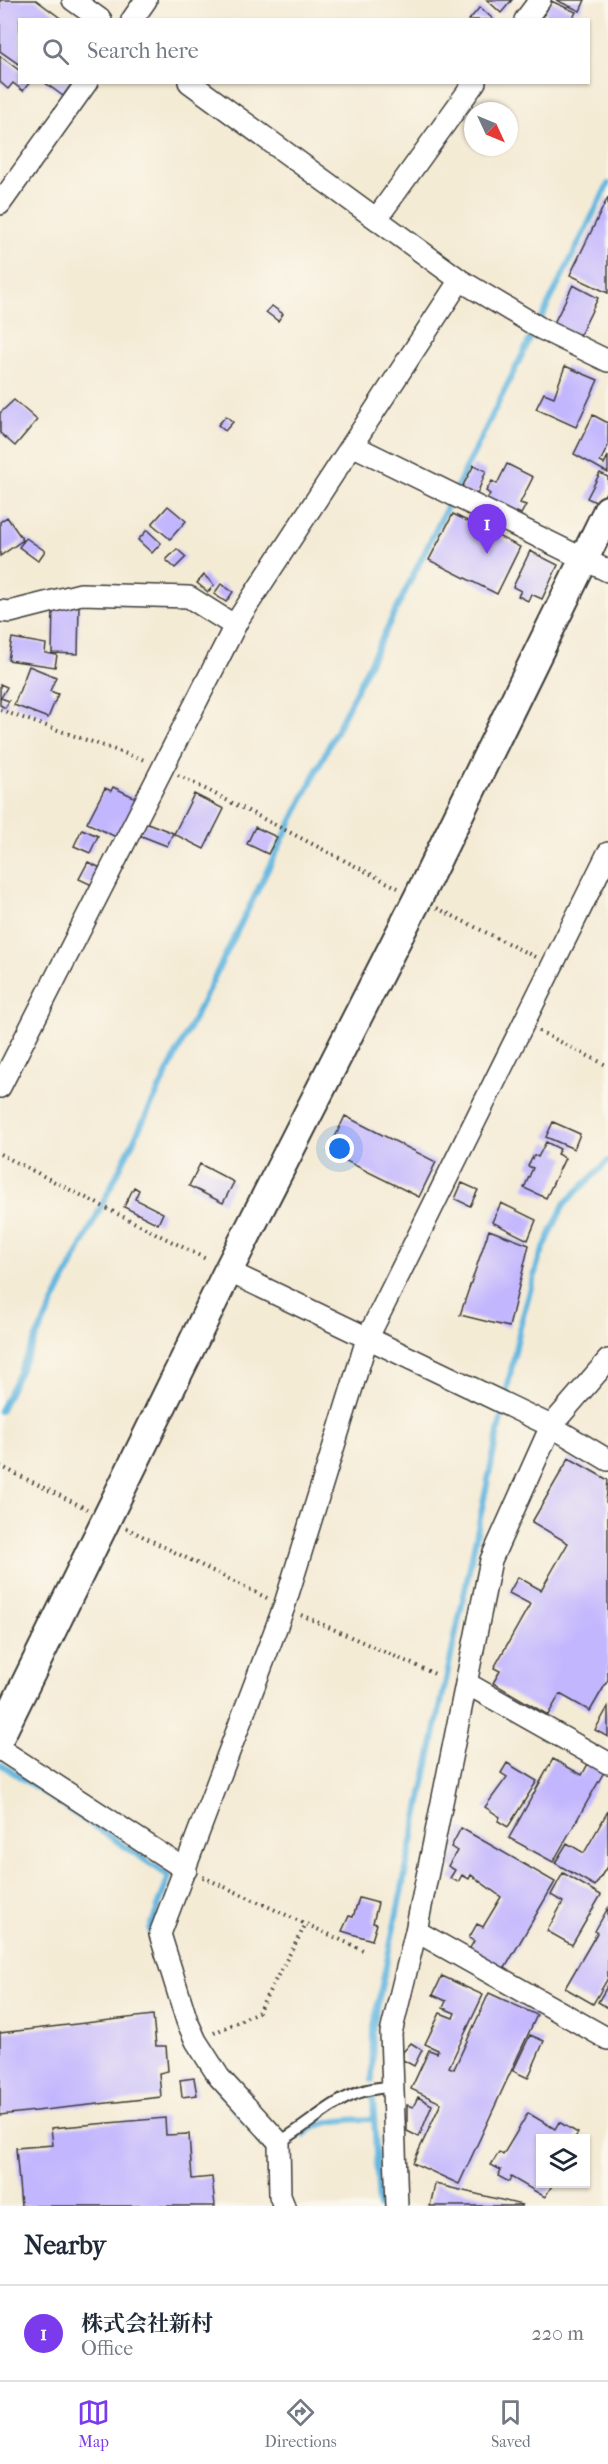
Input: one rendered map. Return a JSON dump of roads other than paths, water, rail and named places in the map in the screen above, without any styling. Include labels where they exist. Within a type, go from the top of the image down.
[{"type":"street","points":[[73,0],[97,18]]},
{"type":"street","points":[[133,18],[146,0]]},
{"type":"street","points":[[526,18],[540,0]]},
{"type":"street","points":[[0,204],[86,84]]},
{"type":"street","points":[[192,84],[460,280],[540,328],[608,361]]},
{"type":"street","points":[[377,218],[474,84]]},
{"type":"street","points":[[0,1086],[235,626],[460,280]]},
{"type":"street","points":[[352,445],[596,566]]},
{"type":"street","points":[[0,1736],[228,1270],[418,898],[596,566],[608,510]]},
{"type":"street","points":[[0,611],[10,612],[81,594],[189,597],[235,626]]},
{"type":"street","points":[[284,2206],[280,2196],[279,2142],[219,2077],[196,2041],[187,2021],[160,1934],[284,1607],[367,1339],[608,853]]},
{"type":"street","points":[[228,1270],[367,1339],[527,1414],[608,1460]]},
{"type":"street","points":[[397,2206],[391,2033],[416,1930],[491,1560],[551,1426],[608,1360]]},
{"type":"street","points":[[466,1683],[608,1763]]},
{"type":"street","points":[[0,1749],[186,1870]]},
{"type":"street","points":[[416,1930],[608,2039]]},
{"type":"lane","points":[[279,2142],[300,2131],[324,2111],[363,2091],[393,2086]]},
{"type":"waterway","points":[[541,319],[608,184]]},
{"type":"waterway","points":[[0,1411],[530,339]]},
{"type":"waterway","points":[[372,2080],[373,2027],[521,1323],[539,1259],[564,1204],[608,1161]]},
{"type":"waterway","points":[[2,1765],[169,1876],[150,1930],[152,1938]]},
{"type":"waterway","points":[[218,2089],[270,2150]]},
{"type":"waterway","points":[[373,2098],[379,2206]]},
{"type":"waterway","points":[[304,2135],[311,2129],[327,2123],[374,2119]]},
{"type":"place","name":"株式会社新村","points":[[487,554]]}]
